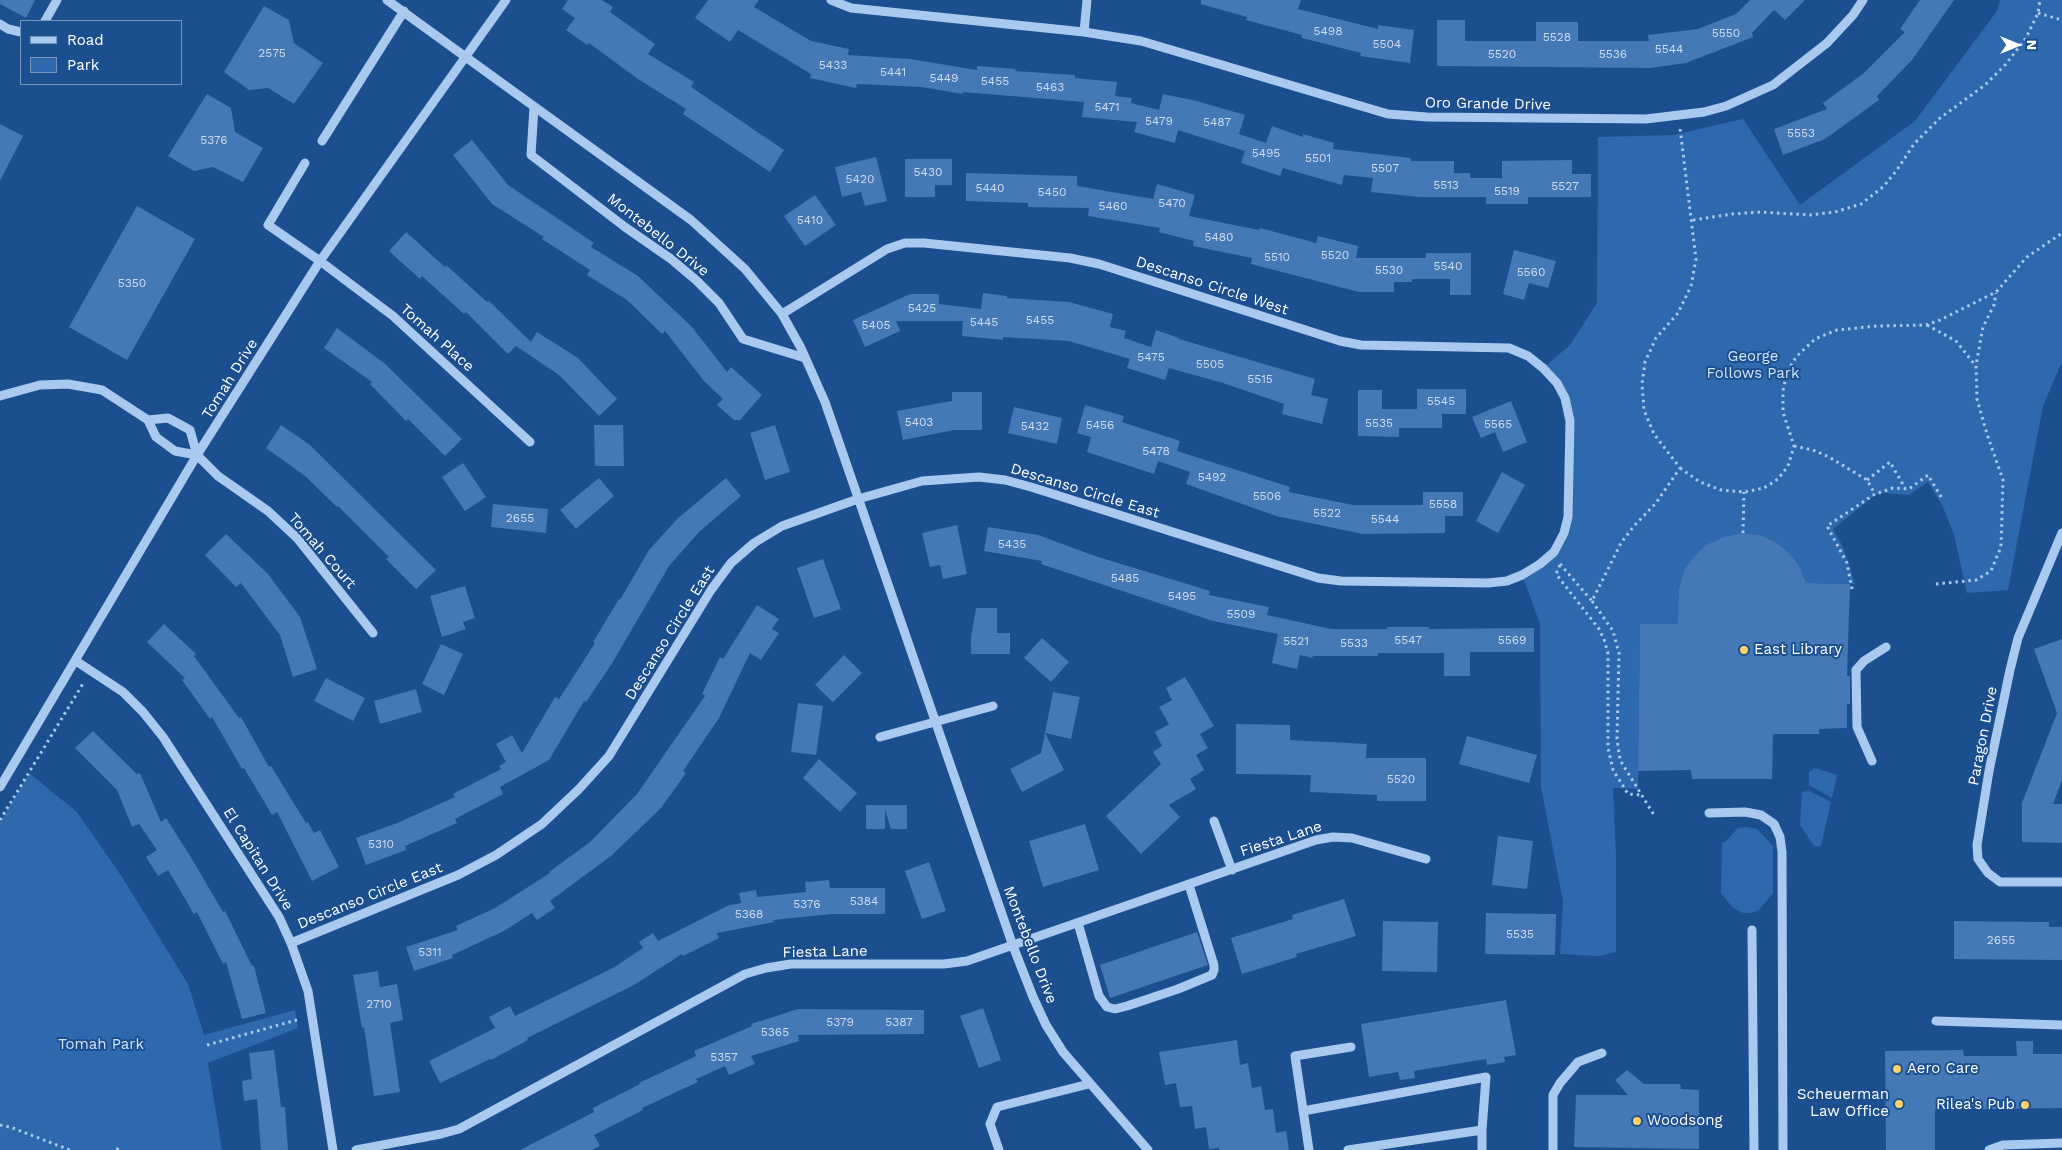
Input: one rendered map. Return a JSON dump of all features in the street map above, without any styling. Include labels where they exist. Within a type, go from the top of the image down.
[{"type":"street","points":[[46,20],[57,0]]},
{"type":"street","name":"Montebello Drive","points":[[387,0],[691,220],[745,269],[782,314],[825,402],[1013,946],[1033,997],[1046,1025],[1063,1052],[1148,1150]]},
{"type":"street","name":"Tomah Drive","points":[[0,787],[197,455],[320,261],[506,0]]},
{"type":"street","name":"Oro Grande Drive","points":[[831,0],[851,8],[1084,32],[1141,41],[1388,114],[1427,117],[1646,120],[1726,106],[1773,85],[1827,43],[1853,16],[1863,0]]},
{"type":"street","points":[[1084,32],[1087,0]]},
{"type":"street","points":[[322,141],[404,11]]},
{"type":"street","points":[[0,24],[8,29],[20,32]]},
{"type":"street","name":"Montebello Drive","points":[[534,107],[531,155],[625,227],[671,259],[696,280],[719,303],[744,339],[805,358]]},
{"type":"street","name":"Tomah Place","points":[[305,163],[268,225],[320,261],[393,316],[530,442]]},
{"type":"street","name":"Descanso Circle West","points":[[782,314],[887,249],[905,243],[924,243],[1070,258],[1099,264],[1340,341],[1361,345],[1490,346],[1510,348],[1528,356],[1557,383],[1565,398],[1570,420],[1570,463]]},
{"type":"street","points":[[0,396],[40,385],[68,384],[102,390],[148,420],[156,437],[175,452],[197,455]]},
{"type":"street","name":"Tomah Court","points":[[148,420],[168,418],[190,430],[197,455],[218,476],[268,512],[296,538],[373,633]]},
{"type":"street","name":"Descanso Circle East","points":[[291,942],[458,875],[496,855],[542,824],[579,789],[608,756],[706,598],[731,563],[754,543],[782,526],[858,499],[922,481],[979,477],[1005,480],[1031,487],[1318,578],[1341,582],[1488,583],[1522,575],[1540,564],[1554,552],[1564,533],[1568,517],[1570,463]]},
{"type":"street","name":"Paragon Drive","points":[[2062,533],[2018,638],[1989,771],[1977,845],[1978,860],[1988,874],[2000,882],[2062,882]]},
{"type":"street","points":[[1872,761],[1857,727],[1856,670],[1864,661],[1886,647]]},
{"type":"street","name":"El Capitan Drive","points":[[76,661],[122,692],[143,712],[164,737],[279,917],[291,942],[308,991],[333,1150]]},
{"type":"street","points":[[880,737],[993,706]]},
{"type":"street","points":[[1709,814],[1745,812],[1761,815],[1774,824],[1780,837],[1782,852],[1783,1150]]},
{"type":"street","name":"Fiesta Lane","points":[[1214,821],[1232,870]]},
{"type":"street","name":"Fiesta Lane","points":[[356,1150],[459,1129],[745,974],[766,968],[791,964],[944,964],[967,961],[1316,840],[1333,837],[1352,838],[1426,859]]},
{"type":"street","points":[[1078,923],[1099,996],[1107,1007],[1115,1009],[1127,1006],[1178,989],[1212,975],[1214,970],[1189,884]]},
{"type":"street","points":[[1752,930],[1754,1150]]},
{"type":"street","points":[[1936,1021],[2062,1025]]},
{"type":"street","points":[[1309,1150],[1295,1056],[1351,1047]]},
{"type":"street","points":[[1553,1150],[1554,1095],[1560,1083],[1578,1062],[1602,1053]]},
{"type":"street","points":[[1303,1111],[1486,1077],[1482,1150]]},
{"type":"street","points":[[999,1150],[990,1124],[997,1107],[1089,1084]]},
{"type":"street","points":[[1348,1150],[1482,1130]]},
{"type":"street","points":[[1989,1150],[2003,1144],[2062,1143]]},
{"type":"path","points":[[1692,220],[1760,212],[1810,215],[1835,212],[1861,204],[1883,187],[1914,144],[1940,118],[1985,85],[2006,64],[2026,38],[2038,13],[2040,0]]},
{"type":"path","points":[[2038,13],[2062,20]]},
{"type":"path","points":[[1679,115],[1696,259],[1691,286],[1678,313],[1656,338],[1645,362],[1642,384],[1644,410],[1654,434],[1680,468],[1700,482],[1721,490],[1744,492],[1764,488],[1778,479],[1788,466],[1794,446],[1783,412],[1783,391],[1786,372],[1796,357],[1815,339],[1837,330],[1877,326],[1926,325],[1940,320],[1996,292],[2027,257],[2062,233]]},
{"type":"path","points":[[1936,584],[1976,580],[1991,571],[2001,547],[2003,480],[1977,399],[1976,366],[1983,327],[1994,305],[1996,292]]},
{"type":"path","points":[[1926,325],[1956,341],[1976,366]]},
{"type":"path","points":[[1794,446],[1813,450],[1829,457],[1867,480],[1875,494]]},
{"type":"path","points":[[1867,480],[1890,462],[1906,489]]},
{"type":"path","points":[[1592,601],[1621,543],[1656,503],[1680,468]]},
{"type":"path","points":[[1852,589],[1847,563],[1828,526],[1875,494],[1888,489],[1909,489],[1928,475],[1943,500]]},
{"type":"path","points":[[1743,533],[1744,492]]},
{"type":"path","points":[[1554,552],[1560,564],[1592,601],[1613,631],[1619,652],[1617,739],[1620,760],[1654,815]]},
{"type":"path","points":[[1560,564],[1556,574],[1599,629],[1608,654],[1608,748],[1613,770],[1628,794],[1641,795]]},
{"type":"path","points":[[0,820],[84,681],[94,673]]},
{"type":"path","points":[[207,1045],[312,1015]]},
{"type":"path","points":[[0,1125],[70,1150]]},
{"type":"green space","name":"George Follows Park","points":[[2000,0],[2062,0],[2062,362],[2043,406],[2008,590],[1967,593],[1954,535],[1943,507],[1928,482],[1909,495],[1883,493],[1874,496],[1833,529],[1843,547],[1855,584],[1819,583],[1808,594],[1799,565],[1787,551],[1774,541],[1759,535],[1743,533],[1723,537],[1706,545],[1678,624],[1640,624],[1638,789],[1613,788],[1616,855],[1616,952],[1599,956],[1560,954],[1563,901],[1541,787],[1540,624],[1522,575],[1554,552],[1568,517],[1565,398],[1543,368],[1570,345],[1597,303],[1598,137],[1673,135],[1743,119],[1800,205],[1915,121],[1997,11]]},
{"type":"green space","points":[[1815,768],[1837,775],[1832,798],[1809,785],[1809,772]]},
{"type":"green space","name":"Tomah Park","points":[[29,773],[77,812],[122,877],[188,984],[204,1035],[295,1010],[298,1028],[208,1063],[222,1150],[0,1150],[0,822]]},
{"type":"green space","points":[[1809,791],[1831,802],[1821,846],[1814,846],[1800,825],[1802,792]]},
{"type":"green space","points":[[1738,828],[1757,829],[1773,846],[1773,893],[1759,910],[1752,913],[1743,913],[1733,908],[1721,893],[1722,842],[1725,842]]},
{"type":"building","points":[[0,0],[35,0],[26,18],[0,4]]},
{"type":"building","points":[[568,0],[602,0],[613,7],[610,12],[655,44],[648,54],[694,82],[691,87],[784,150],[770,172],[683,114],[686,109],[638,79],[589,43],[587,45],[566,30],[575,18],[562,9]]},
{"type":"building","points":[[708,0],[759,0],[754,7],[811,41],[849,49],[848,55],[910,59],[977,70],[977,66],[1016,69],[1015,71],[1075,75],[1075,78],[1117,82],[1115,96],[1132,98],[1131,103],[1159,110],[1163,94],[1197,101],[1245,115],[1239,134],[1266,143],[1272,126],[1303,137],[1303,134],[1334,143],[1333,149],[1411,158],[1411,161],[1454,161],[1454,173],[1470,173],[1470,178],[1502,178],[1502,161],[1572,160],[1572,174],[1591,174],[1591,197],[1528,197],[1528,204],[1486,204],[1486,197],[1419,197],[1371,192],[1373,178],[1344,175],[1342,185],[1283,168],[1280,176],[1241,163],[1245,151],[1178,130],[1175,143],[1134,132],[1137,122],[1082,117],[1084,102],[963,92],[963,94],[922,87],[857,84],[856,88],[810,78],[811,74],[738,30],[730,42],[695,18]]},
{"type":"building","points":[[1201,0],[1301,0],[1298,9],[1378,29],[1378,25],[1414,30],[1410,63],[1360,56],[1361,53],[1302,38],[1302,35],[1246,20],[1247,17],[1201,4]]},
{"type":"building","points":[[1750,0],[1805,0],[1785,20],[1774,10],[1752,33],[1753,37],[1686,63],[1650,68],[1437,66],[1437,20],[1465,20],[1465,41],[1536,41],[1536,22],[1578,22],[1578,41],[1649,41],[1648,35],[1698,29],[1736,14]]},
{"type":"building","points":[[1920,0],[1954,0],[1912,60],[1877,96],[1879,100],[1825,139],[1783,155],[1774,129],[1827,109],[1823,103],[1864,73],[1905,32],[1900,29]]},
{"type":"building","points":[[264,6],[289,20],[294,43],[323,63],[294,104],[268,88],[249,90],[224,72]]},
{"type":"building","points":[[207,94],[231,108],[235,132],[263,148],[243,182],[213,167],[194,171],[168,156]]},
{"type":"building","points":[[0,124],[23,136],[0,181]]},
{"type":"building","points":[[472,140],[508,185],[594,243],[591,247],[638,276],[692,327],[727,372],[731,367],[762,395],[740,420],[734,420],[717,405],[723,399],[704,381],[665,331],[662,334],[627,300],[587,275],[590,270],[542,239],[544,237],[492,204],[453,155]]},
{"type":"building","points":[[876,157],[887,201],[865,206],[861,192],[842,197],[835,167]]},
{"type":"building","points":[[905,159],[952,159],[952,185],[935,185],[935,197],[905,197]]},
{"type":"building","points":[[966,173],[1077,176],[1077,186],[1153,199],[1157,184],[1195,195],[1189,216],[1259,230],[1260,228],[1316,243],[1318,236],[1358,246],[1356,258],[1426,258],[1426,253],[1471,253],[1471,295],[1450,295],[1450,279],[1412,279],[1412,282],[1394,282],[1394,292],[1359,292],[1251,264],[1252,258],[1193,246],[1194,241],[1159,232],[1160,228],[1088,216],[1089,208],[1028,207],[1028,203],[966,201]]},
{"type":"building","points":[[815,195],[836,225],[805,246],[784,216]]},
{"type":"building","points":[[137,206],[195,239],[127,360],[69,327]]},
{"type":"building","points":[[406,232],[487,302],[489,301],[531,342],[537,332],[578,358],[617,399],[599,416],[559,375],[516,346],[508,354],[466,312],[464,314],[422,276],[420,279],[389,251]]},
{"type":"building","points":[[1514,250],[1556,261],[1548,288],[1529,283],[1524,300],[1503,294]]},
{"type":"building","points":[[983,293],[1007,296],[1007,298],[1069,302],[1113,314],[1110,327],[1126,331],[1124,338],[1151,347],[1156,330],[1179,339],[1315,379],[1311,395],[1328,399],[1322,424],[1282,414],[1284,404],[1223,383],[1169,368],[1165,380],[1127,368],[1130,359],[1069,341],[1003,337],[1003,340],[962,336],[963,321],[896,321],[900,331],[865,347],[853,320],[910,294],[939,294],[939,304],[981,309]]},
{"type":"building","points":[[337,328],[384,363],[462,439],[445,456],[408,419],[406,421],[370,384],[372,382],[324,348]]},
{"type":"building","points":[[1417,389],[1466,389],[1466,414],[1442,414],[1442,428],[1399,428],[1399,437],[1358,436],[1358,390],[1382,390],[1382,409],[1417,409]]},
{"type":"building","points":[[952,392],[982,392],[982,430],[954,430],[903,440],[897,411],[952,401]]},
{"type":"building","points":[[1511,401],[1527,442],[1503,452],[1495,432],[1481,438],[1472,417]]},
{"type":"building","points":[[1085,405],[1124,416],[1122,422],[1180,441],[1177,451],[1290,487],[1289,492],[1353,505],[1423,505],[1423,492],[1463,492],[1463,516],[1445,516],[1445,533],[1363,534],[1276,516],[1186,484],[1190,472],[1158,461],[1154,474],[1087,452],[1091,437],[1077,433]]},
{"type":"building","points":[[1014,407],[1062,418],[1057,444],[1008,433]]},
{"type":"building","points":[[281,425],[310,445],[436,570],[416,589],[386,559],[389,557],[338,506],[305,476],[266,448]]},
{"type":"building","points":[[594,425],[623,425],[624,466],[595,466]]},
{"type":"building","points":[[775,425],[790,472],[765,480],[750,433]]},
{"type":"building","points":[[463,463],[486,497],[465,511],[442,477]]},
{"type":"building","points":[[1502,472],[1525,485],[1498,533],[1476,521]]},
{"type":"building","points":[[599,478],[614,496],[576,529],[560,510]]},
{"type":"building","points":[[726,478],[741,496],[699,532],[669,566],[611,665],[586,702],[584,701],[549,760],[500,787],[503,794],[455,819],[457,823],[405,846],[406,850],[366,865],[356,838],[397,823],[455,797],[453,794],[501,769],[499,766],[506,762],[496,744],[512,735],[522,753],[555,697],[559,699],[595,643],[593,642],[649,550],[678,518]]},
{"type":"building","points":[[493,504],[548,509],[546,533],[491,527]]},
{"type":"building","points":[[957,525],[967,574],[943,579],[940,565],[930,567],[922,533]]},
{"type":"building","points":[[988,527],[1038,535],[1095,556],[1210,591],[1209,595],[1269,607],[1267,615],[1331,629],[1387,629],[1387,627],[1429,627],[1429,629],[1534,628],[1534,652],[1470,652],[1470,676],[1444,676],[1444,653],[1378,653],[1378,656],[1313,656],[1312,658],[1300,655],[1297,669],[1272,663],[1278,634],[1213,621],[1041,564],[1042,561],[984,551]]},
{"type":"building","name":"East Library","points":[[1743,533],[1759,535],[1774,541],[1787,551],[1799,565],[1806,583],[1850,584],[1847,676],[1850,676],[1850,704],[1847,704],[1847,728],[1819,729],[1819,734],[1773,734],[1772,779],[1692,779],[1691,770],[1638,771],[1640,624],[1678,624],[1679,590],[1684,571],[1693,558],[1706,545],[1723,537]]},
{"type":"building","points":[[226,534],[268,574],[300,617],[317,669],[293,677],[280,635],[241,583],[236,587],[205,555]]},
{"type":"building","points":[[823,559],[841,609],[814,618],[797,568]]},
{"type":"building","points":[[465,586],[475,618],[463,622],[466,629],[442,637],[430,596]]},
{"type":"building","points":[[757,605],[779,619],[772,629],[779,633],[761,660],[750,653],[719,718],[683,771],[686,773],[661,808],[611,856],[550,901],[555,908],[537,920],[532,913],[504,931],[452,955],[453,958],[414,971],[406,947],[458,930],[456,926],[495,908],[550,873],[590,842],[637,794],[705,696],[702,694],[720,657],[723,659]]},
{"type":"building","points":[[976,608],[997,608],[997,633],[1010,633],[1010,654],[971,654],[971,637]]},
{"type":"building","points":[[164,624],[196,654],[194,656],[239,718],[241,717],[269,767],[271,766],[306,823],[308,822],[314,833],[320,830],[339,867],[312,881],[277,812],[272,815],[244,768],[242,769],[212,717],[210,719],[182,680],[185,678],[147,642]]},
{"type":"building","points":[[1042,638],[1069,662],[1051,682],[1024,658]]},
{"type":"building","points":[[2062,639],[2062,780],[2053,804],[2062,804],[2062,843],[2022,842],[2022,803],[2057,713],[2034,649]]},
{"type":"building","points":[[441,644],[463,654],[444,695],[422,684]]},
{"type":"building","points":[[844,655],[862,673],[833,702],[815,685]]},
{"type":"building","points":[[1185,677],[1214,726],[1200,734],[1208,748],[1196,755],[1204,770],[1190,779],[1196,789],[1169,805],[1180,817],[1141,854],[1106,816],[1161,764],[1153,752],[1162,746],[1155,732],[1169,724],[1159,707],[1172,700],[1166,688]]},
{"type":"building","points":[[326,678],[365,698],[353,721],[314,701]]},
{"type":"building","points":[[416,689],[422,712],[380,724],[374,701]]},
{"type":"building","points":[[1053,692],[1080,697],[1071,739],[1045,733]]},
{"type":"building","points":[[798,703],[823,706],[816,755],[791,752]]},
{"type":"building","points":[[1236,724],[1290,725],[1290,740],[1367,744],[1366,758],[1426,758],[1426,801],[1377,801],[1377,795],[1310,792],[1311,775],[1236,774]]},
{"type":"building","points":[[93,731],[137,774],[140,773],[161,822],[166,818],[223,912],[225,911],[252,966],[254,966],[266,1013],[242,1019],[226,962],[223,964],[197,912],[194,914],[168,870],[158,876],[146,857],[157,850],[139,824],[132,827],[117,790],[75,748]]},
{"type":"building","points":[[1045,733],[1064,770],[1022,792],[1010,769],[1041,753]]},
{"type":"building","points":[[1467,736],[1537,755],[1529,783],[1459,764]]},
{"type":"building","points":[[819,759],[857,793],[840,812],[803,778]]},
{"type":"building","points":[[866,805],[907,805],[907,829],[891,829],[885,809],[885,829],[866,829]]},
{"type":"building","points":[[1085,824],[1099,870],[1043,887],[1029,841]]},
{"type":"building","points":[[1498,836],[1533,841],[1527,889],[1492,885]]},
{"type":"building","points":[[929,862],[946,911],[922,919],[905,871]]},
{"type":"building","points":[[829,880],[830,888],[885,888],[885,914],[833,914],[773,920],[774,922],[717,933],[719,938],[683,956],[682,954],[634,985],[527,1038],[528,1040],[491,1060],[440,1083],[429,1061],[495,1028],[489,1017],[510,1006],[515,1016],[613,968],[643,948],[639,942],[653,933],[658,941],[727,906],[741,903],[739,893],[756,890],[757,897],[806,892],[805,882]]},
{"type":"building","points":[[1344,899],[1356,936],[1296,954],[1297,957],[1242,974],[1231,938],[1293,919],[1292,915]]},
{"type":"building","points":[[1486,913],[1556,914],[1555,955],[1485,954]]},
{"type":"building","points":[[1383,921],[1438,922],[1437,972],[1382,971]]},
{"type":"building","points":[[1954,921],[2049,922],[2049,927],[2062,927],[2062,960],[1954,959]]},
{"type":"building","points":[[1197,932],[1208,965],[1110,998],[1100,965]]},
{"type":"building","points":[[378,971],[380,987],[397,984],[403,1020],[390,1023],[400,1092],[374,1096],[364,1027],[362,1028],[353,975]]},
{"type":"building","points":[[1506,1000],[1516,1055],[1504,1057],[1505,1062],[1487,1065],[1486,1059],[1414,1071],[1415,1078],[1400,1080],[1398,1072],[1369,1077],[1361,1024]]},
{"type":"building","points":[[983,1008],[1001,1060],[979,1068],[960,1016]]},
{"type":"building","points":[[798,1009],[924,1010],[924,1034],[798,1035],[799,1041],[751,1056],[755,1064],[729,1075],[725,1066],[696,1079],[698,1082],[642,1108],[643,1110],[594,1135],[600,1146],[591,1150],[520,1150],[594,1112],[593,1108],[639,1083],[696,1056],[694,1051],[752,1026],[751,1024]]},
{"type":"building","points":[[1237,1040],[1240,1065],[1248,1063],[1252,1088],[1261,1086],[1265,1110],[1273,1109],[1276,1133],[1286,1131],[1289,1150],[1209,1149],[1206,1127],[1195,1129],[1192,1106],[1180,1107],[1176,1083],[1165,1085],[1159,1052]]},
{"type":"building","points":[[2016,1041],[2033,1041],[2033,1054],[2062,1054],[2062,1108],[1935,1110],[1935,1150],[1886,1150],[1885,1051],[1963,1050],[1964,1056],[2017,1056]]},
{"type":"building","points":[[274,1050],[281,1107],[285,1107],[288,1150],[261,1150],[257,1099],[244,1101],[242,1081],[252,1079],[249,1053]]},
{"type":"building","name":"Woodsong","points":[[1627,1070],[1644,1084],[1680,1084],[1681,1089],[1699,1090],[1699,1149],[1574,1147],[1576,1095],[1628,1095],[1615,1080]]},
{"type":"place","name":"East Library","points":[[1744,650]]},
{"type":"place","name":"Aero Care","points":[[1897,1069]]},
{"type":"place","name":"Scheuerman Law Office","points":[[1899,1104]]},
{"type":"place","name":"Rilea's Pub","points":[[2025,1105]]},
{"type":"place","name":"Woodsong","points":[[1637,1121]]}]
